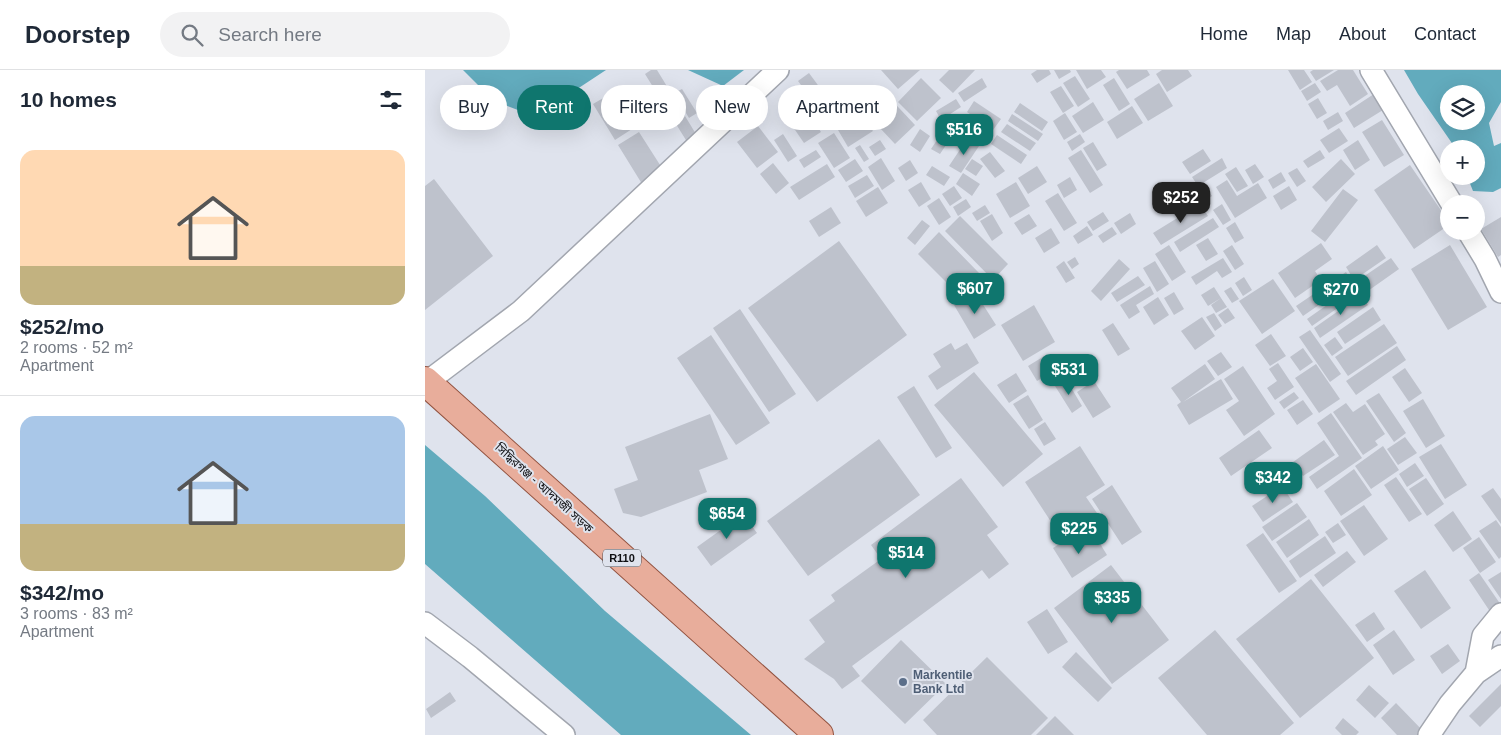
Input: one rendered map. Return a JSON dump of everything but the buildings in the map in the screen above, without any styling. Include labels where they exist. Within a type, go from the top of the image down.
[{"type":"main road","name":"সিদ্ধিরগঞ্জ - আদমজী সড়ক","points":[[426,382],[819,735]]},
{"type":"street","points":[[426,382],[521,311],[778,70]]},
{"type":"street","points":[[1371,70],[1447,195]]},
{"type":"street","points":[[1474,240],[1501,292]]},
{"type":"street","points":[[1476,673],[1483,636],[1501,614]]},
{"type":"street","points":[[425,623],[470,657],[564,735]]},
{"type":"street","points":[[1429,735],[1450,704],[1476,673],[1501,656]]},
{"type":"water","points":[[463,70],[606,70],[583,85],[517,85],[517,110],[507,106],[507,85],[478,85]]},
{"type":"water","points":[[688,70],[744,70],[724,85]]},
{"type":"water","points":[[1404,70],[1501,70],[1501,102],[1489,123],[1494,146],[1501,143],[1501,188],[1493,192],[1473,191],[1471,185],[1485,185],[1485,140],[1450,140],[1443,130],[1485,130],[1485,85],[1440,85],[1440,126]]},
{"type":"water","points":[[425,445],[485,496],[605,611],[751,735],[621,735],[425,564]]},
{"type":"place","name":"Markentile Bank Ltd","points":[[903,682]]}]
